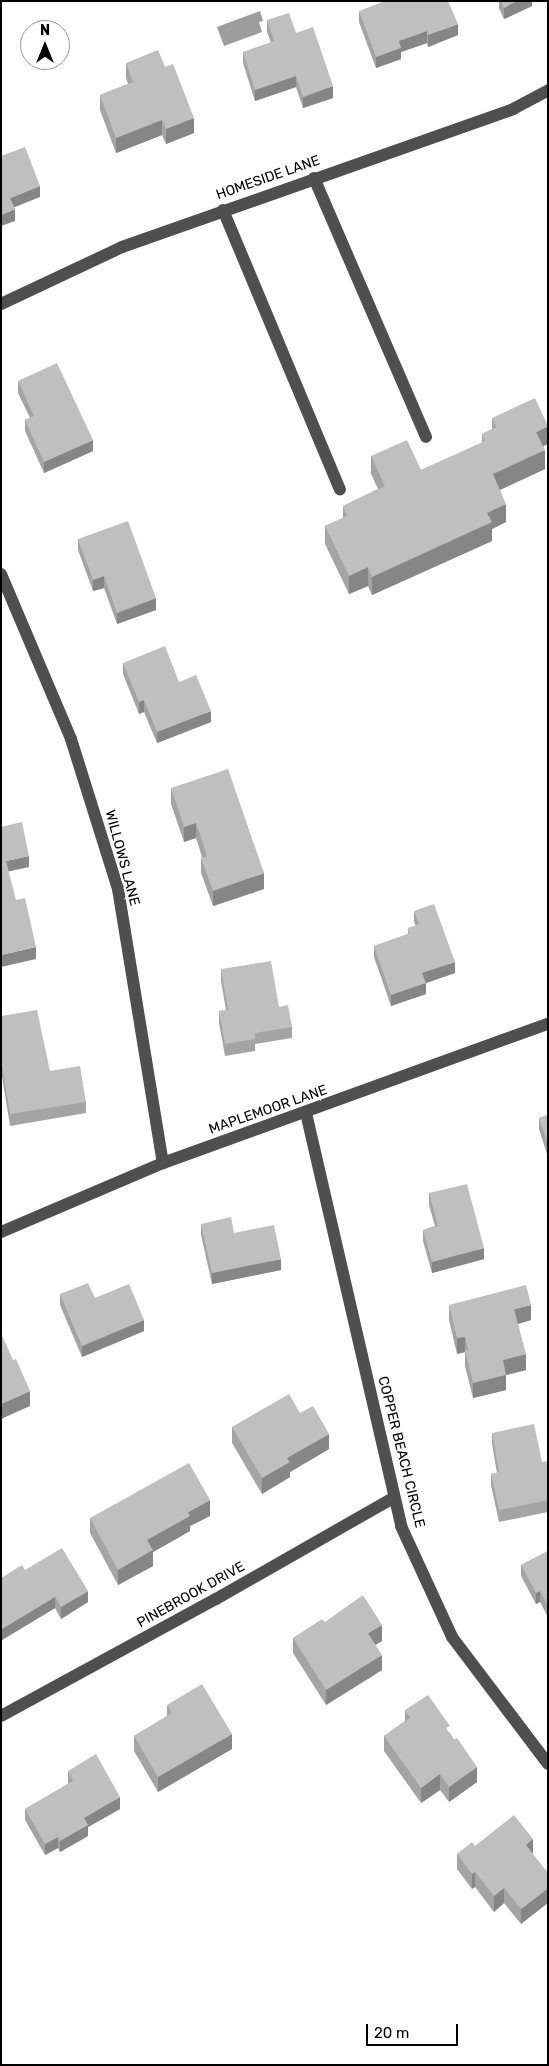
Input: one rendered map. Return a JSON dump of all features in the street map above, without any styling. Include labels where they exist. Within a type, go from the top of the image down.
[{"type":"street","name":"HOMESIDE LANE","points":[[1,304],[122,247],[513,109],[548,90]]},
{"type":"street","points":[[314,178],[426,437]]},
{"type":"street","points":[[223,210],[340,490]]},
{"type":"street","name":"WILLOWS LANE","points":[[1,574],[71,739],[118,889],[163,1163]]},
{"type":"street","name":"MAPLEMOOR LANE","points":[[1,1232],[163,1163],[306,1113],[548,1024]]},
{"type":"street","name":"COPPER BEACH CIRCLE","points":[[306,1113],[401,1526],[452,1637],[548,1764]]},
{"type":"street","name":"PINEBROOK DRIVE","points":[[1,1716],[216,1599],[394,1498]]},
{"type":"shaded area","points":[[260,11],[263,21],[259,22],[262,32],[224,46],[217,27]]},
{"type":"building","points":[[385,1],[448,1],[458,24],[428,35],[427,31],[399,41],[401,48],[376,57],[359,11]]},
{"type":"building","points":[[501,1],[517,1],[504,8]]},
{"type":"building","points":[[289,13],[296,33],[313,27],[333,86],[303,97],[296,76],[255,90],[243,52],[274,41],[267,20]]},
{"type":"building","points":[[158,50],[165,67],[173,64],[194,118],[166,129],[162,120],[116,138],[100,95],[133,82],[126,63]]},
{"type":"building","points":[[25,147],[40,186],[10,198],[15,209],[1,215],[1,156]]},
{"type":"building","points":[[57,363],[93,440],[44,462],[25,420],[34,416],[18,381]]},
{"type":"building","points":[[535,398],[548,426],[536,432],[545,450],[493,474],[506,504],[487,513],[492,522],[372,577],[368,567],[349,576],[325,526],[347,516],[343,506],[385,486],[371,456],[407,440],[421,470],[485,441],[482,434],[496,427],[492,418]]},
{"type":"building","points":[[128,521],[156,598],[117,613],[104,576],[93,580],[78,539]]},
{"type":"building","points":[[165,646],[179,682],[196,675],[211,711],[157,732],[144,700],[139,702],[123,663]]},
{"type":"building","points":[[228,769],[264,873],[213,891],[201,858],[207,856],[196,823],[184,827],[171,788]]},
{"type":"building","points":[[22,822],[29,856],[6,861],[16,900],[25,898],[36,947],[1,955],[1,827]]},
{"type":"building","points":[[434,904],[455,962],[422,973],[426,983],[391,995],[374,946],[409,934],[408,928],[419,924],[414,911]]},
{"type":"building","points":[[271,961],[279,1007],[288,1005],[292,1027],[255,1033],[255,1039],[225,1044],[219,1011],[228,1010],[221,969]]},
{"type":"building","points":[[37,1010],[50,1071],[80,1066],[86,1102],[10,1114],[1,1059],[1,1016]]},
{"type":"building","points":[[548,1115],[548,1145],[539,1118]]},
{"type":"building","points":[[467,1184],[484,1248],[432,1262],[423,1230],[438,1226],[429,1193]]},
{"type":"building","points":[[231,1217],[234,1233],[274,1225],[281,1259],[212,1273],[201,1224]]},
{"type":"building","points":[[88,1283],[95,1298],[129,1284],[144,1320],[82,1346],[60,1294]]},
{"type":"building","points":[[526,1285],[531,1305],[514,1309],[526,1354],[503,1360],[506,1375],[473,1383],[465,1350],[468,1350],[465,1337],[457,1338],[449,1305]]},
{"type":"building","points":[[1,1333],[13,1360],[16,1359],[30,1391],[1,1404]]},
{"type":"building","points":[[289,1394],[300,1413],[313,1406],[329,1434],[287,1458],[290,1462],[262,1478],[232,1427]]},
{"type":"building","points":[[534,1424],[542,1462],[547,1461],[548,1500],[499,1510],[491,1474],[499,1472],[492,1433]]},
{"type":"building","points":[[189,1463],[210,1500],[188,1512],[190,1516],[147,1540],[153,1550],[118,1570],[90,1518]]},
{"type":"building","points":[[62,1548],[88,1591],[61,1607],[55,1597],[2,1629],[1,1578],[22,1565],[25,1570]]},
{"type":"building","points":[[548,1551],[548,1606],[540,1591],[536,1593],[521,1565]]},
{"type":"building","points":[[363,1595],[382,1625],[368,1633],[382,1655],[326,1690],[293,1638],[322,1619],[325,1622]]},
{"type":"building","points":[[202,1684],[232,1734],[158,1777],[134,1736],[172,1713],[167,1705]]},
{"type":"building","points":[[428,1695],[450,1726],[446,1728],[454,1740],[457,1738],[477,1767],[449,1787],[440,1774],[421,1788],[384,1736],[410,1718],[405,1710]]},
{"type":"building","points":[[96,1754],[120,1797],[84,1818],[88,1825],[60,1841],[58,1837],[45,1844],[25,1809],[73,1781],[68,1771]]},
{"type":"building","points":[[514,1815],[533,1839],[526,1845],[548,1873],[548,1888],[521,1909],[504,1888],[494,1896],[475,1872],[472,1874],[457,1854],[472,1842],[475,1846]]}]
